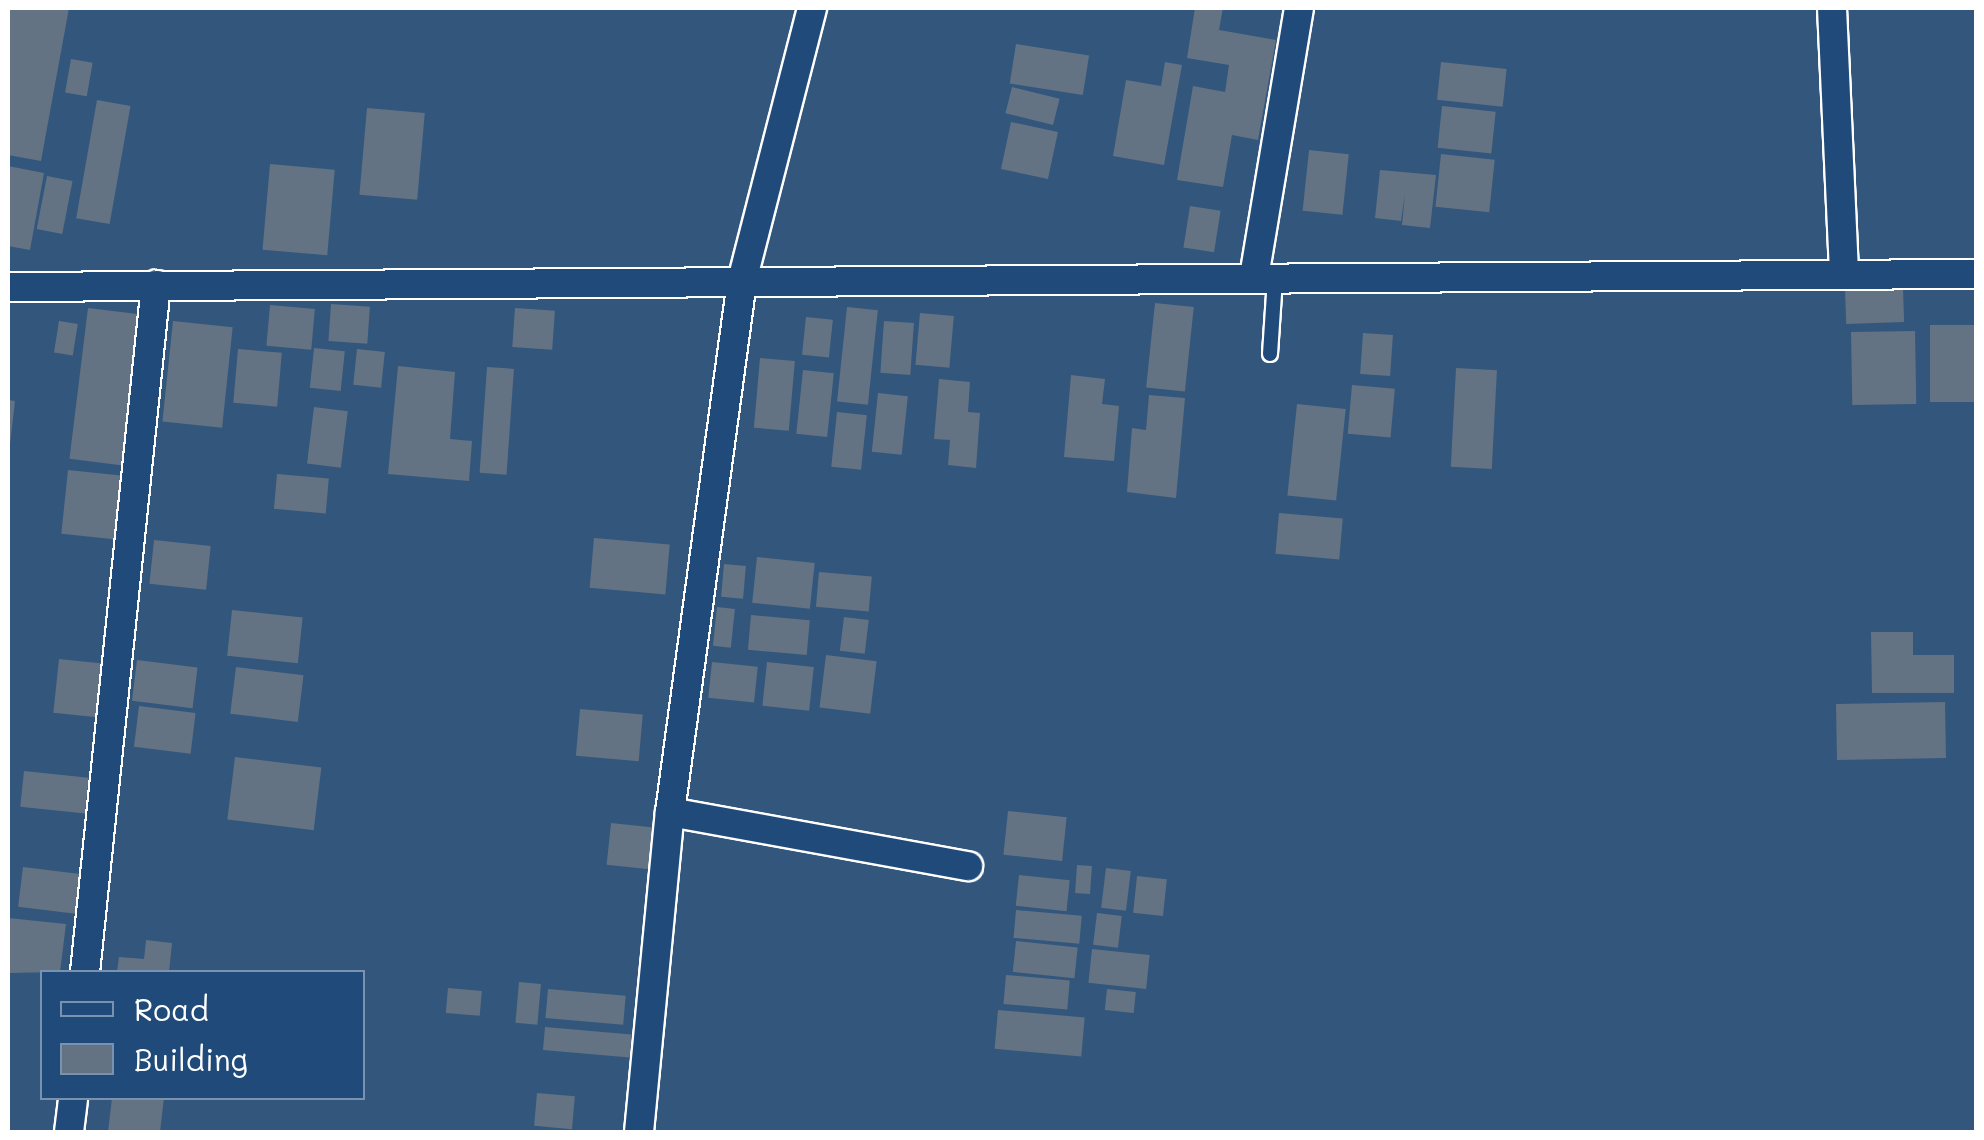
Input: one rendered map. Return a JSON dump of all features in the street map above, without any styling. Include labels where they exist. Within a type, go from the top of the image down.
[{"type":"street","points":[[639,1132],[670,812],[742,281],[812,8]]},
{"type":"street","points":[[1265,277],[1299,8]]},
{"type":"street","points":[[1832,8],[1844,272]]},
{"type":"street","points":[[8,287],[1976,274]]},
{"type":"street","points":[[85,970],[156,286]]},
{"type":"street","points":[[670,812],[968,866]]},
{"type":"street","points":[[69,1132],[72,1100]]},
{"type":"lane","points":[[1265,277],[1270,354]]},
{"type":"building","points":[[8,8],[69,8],[41,161],[8,155]]},
{"type":"building","points":[[1195,8],[1223,8],[1219,30],[1276,40],[1258,140],[1232,135],[1223,187],[1177,180],[1193,86],[1225,92],[1229,65],[1187,58]]},
{"type":"building","points":[[1016,44],[1089,56],[1083,95],[1010,84]]},
{"type":"building","points":[[71,59],[93,63],[87,96],[65,92]]},
{"type":"building","points":[[1165,62],[1182,65],[1164,165],[1113,156],[1126,80],[1161,86]]},
{"type":"building","points":[[1441,62],[1507,69],[1503,107],[1437,100]]},
{"type":"building","points":[[1012,87],[1060,99],[1053,125],[1005,113]]},
{"type":"building","points":[[97,100],[130,106],[110,224],[76,218]]},
{"type":"building","points":[[1442,106],[1496,112],[1491,153],[1438,148]]},
{"type":"building","points":[[367,108],[425,113],[417,200],[359,195]]},
{"type":"building","points":[[1011,122],[1058,132],[1048,179],[1001,169]]},
{"type":"building","points":[[1309,150],[1349,154],[1342,215],[1303,211]]},
{"type":"building","points":[[1441,154],[1495,160],[1489,212],[1435,207]]},
{"type":"building","points":[[270,164],[335,170],[327,255],[263,250]]},
{"type":"building","points":[[8,166],[44,173],[30,250],[8,246]]},
{"type":"building","points":[[1380,170],[1436,175],[1430,228],[1402,225],[1405,194],[1401,221],[1375,218]]},
{"type":"building","points":[[47,176],[73,181],[62,234],[37,229]]},
{"type":"building","points":[[1190,206],[1221,211],[1214,252],[1183,247]]},
{"type":"building","points":[[1903,288],[1904,322],[1846,324],[1845,290]]},
{"type":"building","points":[[1155,303],[1194,307],[1185,392],[1146,388]]},
{"type":"building","points":[[331,304],[370,307],[367,344],[328,341]]},
{"type":"building","points":[[270,305],[315,309],[311,350],[266,346]]},
{"type":"building","points":[[847,307],[878,310],[868,405],[837,401]]},
{"type":"building","points":[[88,308],[146,315],[127,466],[69,459]]},
{"type":"building","points":[[515,308],[555,311],[552,350],[512,347]]},
{"type":"building","points":[[920,313],[954,316],[949,368],[915,365]]},
{"type":"building","points":[[806,317],[833,320],[829,358],[802,355]]},
{"type":"building","points":[[59,321],[78,324],[73,356],[54,353]]},
{"type":"building","points":[[173,321],[233,327],[222,428],[162,421]]},
{"type":"building","points":[[884,321],[914,323],[910,375],[880,373]]},
{"type":"building","points":[[1930,325],[1976,325],[1976,402],[1930,402]]},
{"type":"building","points":[[1915,331],[1916,404],[1852,405],[1851,332]]},
{"type":"building","points":[[1363,333],[1393,335],[1390,376],[1360,374]]},
{"type":"building","points":[[314,348],[345,351],[341,391],[310,388]]},
{"type":"building","points":[[238,349],[282,353],[277,407],[233,403]]},
{"type":"building","points":[[357,349],[385,352],[381,388],[353,385]]},
{"type":"building","points":[[760,358],[795,361],[789,431],[754,428]]},
{"type":"building","points":[[398,366],[455,372],[450,439],[472,441],[469,481],[388,474]]},
{"type":"building","points":[[487,367],[514,369],[507,475],[480,473]]},
{"type":"building","points":[[1456,368],[1497,370],[1492,469],[1451,467]]},
{"type":"building","points":[[803,370],[834,373],[827,437],[796,434]]},
{"type":"building","points":[[1071,375],[1105,379],[1102,404],[1119,406],[1114,461],[1064,457]]},
{"type":"building","points":[[939,379],[970,382],[968,412],[980,413],[976,468],[948,465],[950,440],[934,439]]},
{"type":"building","points":[[1352,385],[1395,389],[1391,438],[1348,434]]},
{"type":"building","points":[[878,393],[908,396],[902,455],[872,452]]},
{"type":"building","points":[[1149,395],[1185,398],[1176,498],[1127,492],[1132,428],[1146,430]]},
{"type":"building","points":[[8,400],[15,401],[10,444],[8,444]]},
{"type":"building","points":[[1297,404],[1346,409],[1336,501],[1287,495]]},
{"type":"building","points":[[314,407],[348,411],[341,468],[307,464]]},
{"type":"building","points":[[837,412],[867,415],[861,470],[831,467]]},
{"type":"building","points":[[68,470],[121,476],[114,539],[61,534]]},
{"type":"building","points":[[277,474],[329,479],[326,513],[274,509]]},
{"type":"building","points":[[1279,513],[1343,519],[1339,559],[1275,554]]},
{"type":"building","points":[[594,538],[670,545],[665,594],[590,588]]},
{"type":"building","points":[[154,540],[211,546],[206,590],[149,584]]},
{"type":"building","points":[[757,557],[815,563],[810,609],[752,603]]},
{"type":"building","points":[[724,564],[746,566],[743,599],[721,597]]},
{"type":"building","points":[[819,572],[872,577],[869,611],[816,607]]},
{"type":"building","points":[[717,607],[735,609],[731,648],[713,646]]},
{"type":"building","points":[[232,610],[303,617],[298,663],[227,656]]},
{"type":"building","points":[[751,615],[810,620],[807,655],[748,650]]},
{"type":"building","points":[[844,617],[869,620],[865,654],[840,651]]},
{"type":"building","points":[[1871,632],[1913,632],[1913,655],[1954,655],[1954,693],[1872,693]]},
{"type":"building","points":[[826,655],[877,661],[870,714],[820,708]]},
{"type":"building","points":[[59,659],[115,665],[109,719],[53,713]]},
{"type":"building","points":[[137,660],[198,667],[193,708],[132,701]]},
{"type":"building","points":[[712,662],[758,667],[754,703],[708,698]]},
{"type":"building","points":[[767,662],[814,667],[809,711],[762,706]]},
{"type":"building","points":[[236,667],[303,675],[298,722],[230,714]]},
{"type":"building","points":[[1945,702],[1946,758],[1837,760],[1836,704]]},
{"type":"building","points":[[139,706],[196,713],[191,754],[134,747]]},
{"type":"building","points":[[580,709],[643,714],[639,761],[576,756]]},
{"type":"building","points":[[235,757],[321,768],[314,830],[227,820]]},
{"type":"building","points":[[24,771],[89,778],[85,814],[20,807]]},
{"type":"building","points":[[1008,811],[1067,817],[1062,861],[1003,855]]},
{"type":"building","points":[[611,823],[661,828],[656,870],[607,865]]},
{"type":"building","points":[[1077,865],[1092,866],[1090,894],[1075,893]]},
{"type":"building","points":[[23,867],[92,876],[88,915],[18,907]]},
{"type":"building","points":[[1106,868],[1131,871],[1126,911],[1101,908]]},
{"type":"building","points":[[1019,875],[1070,880],[1066,911],[1016,906]]},
{"type":"building","points":[[1137,876],[1167,879],[1163,916],[1133,913]]},
{"type":"building","points":[[1016,910],[1082,916],[1079,944],[1014,938]]},
{"type":"building","points":[[1097,913],[1122,916],[1118,948],[1093,945]]},
{"type":"building","points":[[8,918],[66,924],[60,970],[8,973]]},
{"type":"building","points":[[146,940],[172,943],[169,970],[117,970],[119,957],[144,959]]},
{"type":"building","points":[[1016,941],[1078,947],[1074,978],[1013,972]]},
{"type":"building","points":[[1092,949],[1150,955],[1146,989],[1088,983]]},
{"type":"building","points":[[1006,975],[1070,981],[1067,1009],[1003,1004]]},
{"type":"building","points":[[519,982],[541,984],[537,1025],[515,1023]]},
{"type":"building","points":[[448,988],[482,991],[480,1016],[446,1013]]},
{"type":"building","points":[[548,989],[626,996],[623,1025],[545,1018]]},
{"type":"building","points":[[1107,989],[1136,992],[1134,1013],[1105,1010]]},
{"type":"building","points":[[998,1010],[1085,1018],[1081,1056],[995,1049]]},
{"type":"building","points":[[545,1027],[632,1035],[630,1057],[543,1050]]},
{"type":"building","points":[[537,1093],[575,1096],[572,1129],[534,1126]]},
{"type":"building","points":[[112,1100],[164,1100],[160,1132],[108,1132]]}]
